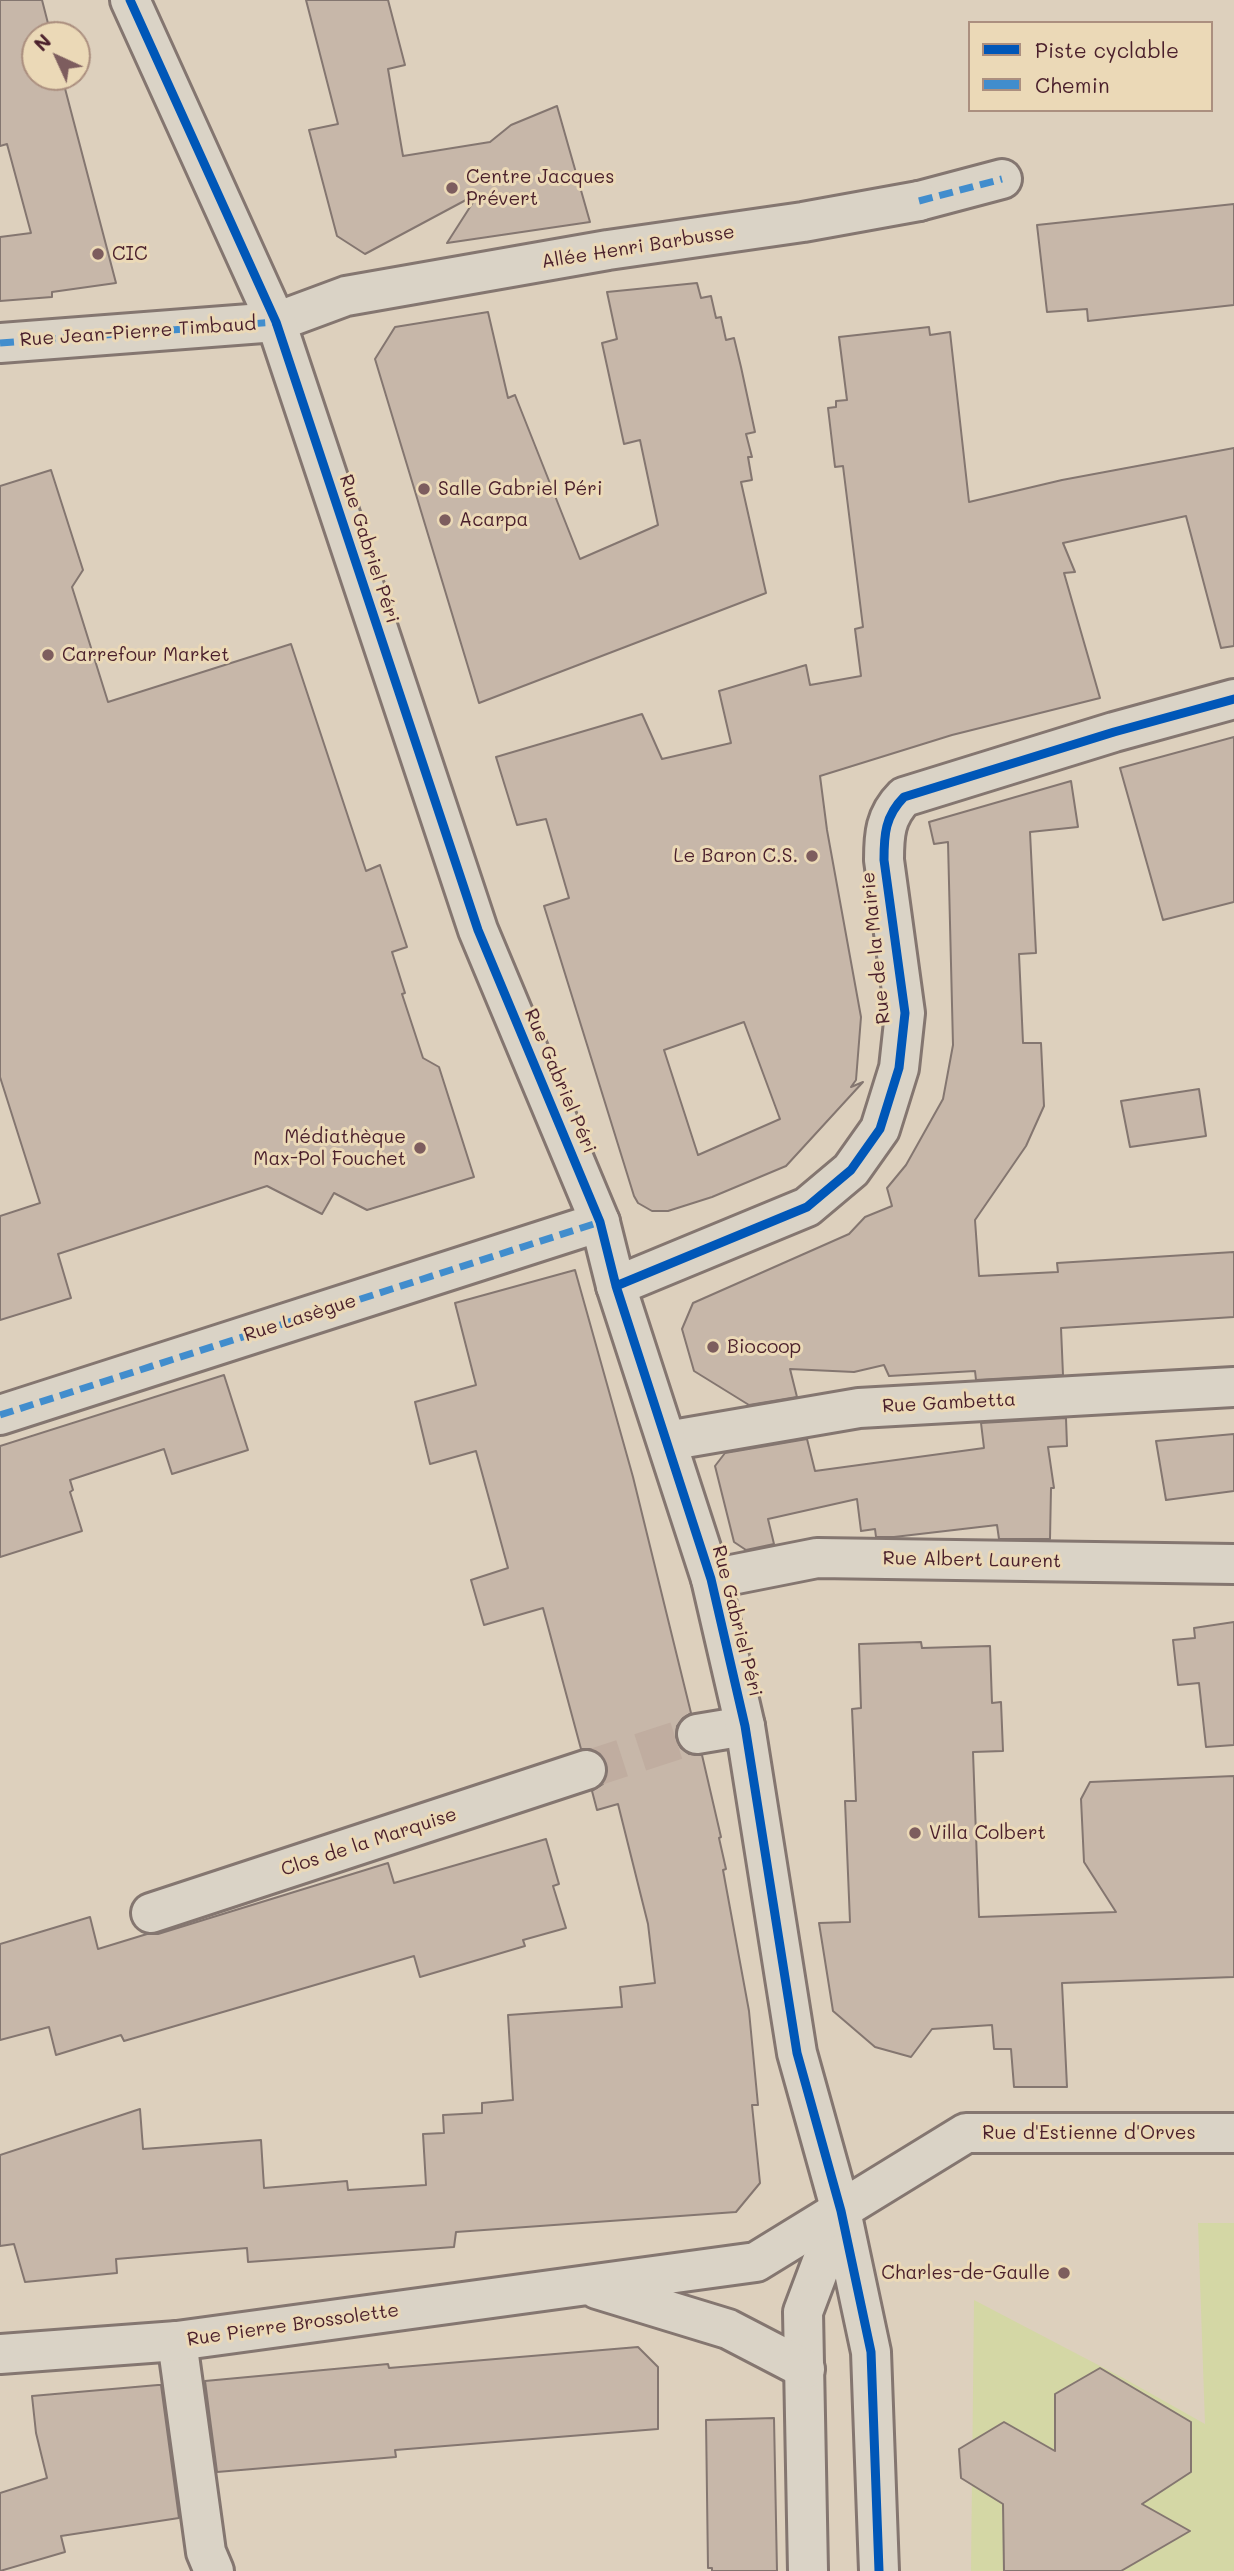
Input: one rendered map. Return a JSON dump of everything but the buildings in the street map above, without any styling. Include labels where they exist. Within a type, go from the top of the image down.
[{"type":"street","name":"Rue Gabriel Péri","points":[[130,0],[276,322],[478,930],[600,1222],[616,1286],[711,1579],[745,1726],[797,2053],[841,2211],[871,2351],[878,2571]]},
{"type":"street","name":"Allée Henri Barbusse","points":[[276,322],[346,296],[608,250],[803,222],[919,201],[1002,179]]},
{"type":"street","name":"Rue Jean-Pierre Timbaud","points":[[0,343],[276,322]]},
{"type":"street","name":"Rue de la Mairie","points":[[616,1286],[807,1207],[851,1170],[880,1129],[899,1068],[905,1013],[884,860],[884,841],[886,822],[894,807],[904,797],[1101,736],[1234,699]]},
{"type":"street","name":"Rue Lasègue","points":[[0,1415],[600,1222]]},
{"type":"street","name":"Rue Gambetta","points":[[667,1441],[859,1408],[1234,1387]]},
{"type":"street","name":"Rue Albert Laurent","points":[[711,1579],[817,1559],[1234,1564]]},
{"type":"street","points":[[697,1734],[745,1726]]},
{"type":"street","name":"Clos de la Marquise","points":[[152,1913],[586,1770]]},
{"type":"street","name":"Rue d'Estienne d'Orves","points":[[841,2211],[966,2133],[1234,2133]]},
{"type":"street","points":[[808,2571],[803,2312],[841,2211]]},
{"type":"street","name":"Rue Pierre Brossolette","points":[[0,2354],[177,2340],[756,2263],[841,2211]]},
{"type":"street","name":"Rue Pierre Brossolette","points":[[585,2286],[728,2329],[804,2369]]},
{"type":"street","points":[[177,2340],[206,2552],[214,2571]]},
{"type":"green space","points":[[1198,2223],[1234,2223],[1234,2571],[971,2571],[974,2300],[1205,2424]]},
{"type":"tunnel","points":[[586,1770],[697,1734]]},
{"type":"marked path","points":[[919,201],[1002,179]]},
{"type":"marked path","points":[[0,343],[276,322]]},
{"type":"marked path","points":[[0,1415],[600,1222]]},
{"type":"cycle path","points":[[130,0],[276,322],[478,930],[600,1222],[616,1286],[711,1579],[745,1726],[797,2053],[841,2211],[871,2352],[879,2571]]},
{"type":"cycle path","points":[[616,1286],[807,1207],[851,1170],[880,1129],[899,1068],[905,1013],[884,860],[884,842],[889,819],[904,797],[1114,732],[1234,699]]},
{"type":"place","name":"Centre Jacques Prévert","points":[[452,188]]},
{"type":"place","name":"CIC","points":[[98,254]]},
{"type":"place","name":"Salle Gabriel Péri","points":[[424,489]]},
{"type":"place","name":"Acarpa","points":[[445,520]]},
{"type":"place","name":"Carrefour Market","points":[[48,655]]},
{"type":"place","name":"Le Baron C.S.","points":[[812,856]]},
{"type":"place","name":"Médiathèque Max-Pol Fouchet","points":[[420,1148]]},
{"type":"place","name":"Biocoop","points":[[713,1347]]},
{"type":"place","name":"Villa Colbert","points":[[915,1833]]},
{"type":"place","name":"Charles-de-Gaulle","points":[[1064,2273]]}]
